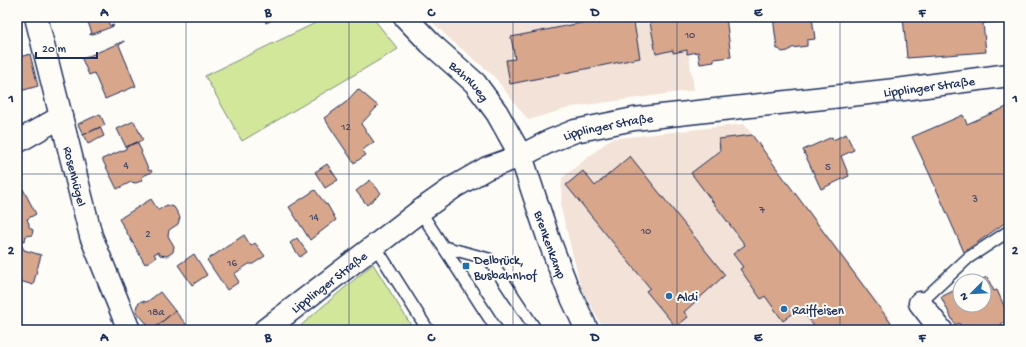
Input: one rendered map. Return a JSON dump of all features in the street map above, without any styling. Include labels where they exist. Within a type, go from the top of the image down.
[{"type":"street","name":"Rosenhügel","points":[[36,17],[91,236],[129,330]]},
{"type":"street","name":"Bahnweg","points":[[407,18],[430,43],[475,83],[497,113],[521,156]]},
{"type":"street","name":"Lipplinger Straße","points":[[265,330],[420,211],[454,187],[487,168],[521,156],[550,141],[575,131],[634,119],[904,89],[1009,75]]},
{"type":"street","points":[[17,142],[61,117]]},
{"type":"street","name":"Brenkenkamp","points":[[521,156],[551,247],[567,287],[587,330]]},
{"type":"street","points":[[920,303],[941,330]]},
{"type":"lane","points":[[420,211],[498,330]]},
{"type":"lane","points":[[920,303],[968,258],[1009,231]]},
{"type":"lane","points":[[375,246],[428,330]]},
{"type":"lane","points":[[444,247],[489,258],[536,330]]},
{"type":"shaded area","points":[[427,17],[715,17],[684,22],[694,90],[572,107],[528,120],[493,75],[451,40]]},
{"type":"shaded area","points":[[744,124],[898,330],[604,330],[581,287],[561,208],[562,178],[611,139]]},
{"type":"green space","points":[[328,17],[372,17],[398,49],[242,141],[205,76]]},
{"type":"green space","points":[[373,264],[414,330],[296,330],[324,305]]},
{"type":"building","points":[[86,17],[106,17],[110,26],[114,26],[90,35],[92,33]]},
{"type":"building","points":[[264,17],[279,17],[266,23]]},
{"type":"building","points":[[611,17],[633,17],[640,58],[510,84],[506,60],[515,59],[511,37]]},
{"type":"building","points":[[649,17],[726,17],[731,57],[714,59],[714,62],[700,64],[698,52],[687,54],[687,50],[673,53],[673,50],[656,54]]},
{"type":"building","points":[[773,17],[812,17],[815,39],[807,40],[807,46],[792,48],[788,51],[782,52],[777,49]]},
{"type":"building","points":[[903,17],[998,17],[999,22],[983,23],[986,52],[907,58]]},
{"type":"building","points":[[124,41],[119,45],[136,86],[105,99],[94,73],[89,75],[82,59]]},
{"type":"building","points":[[30,54],[38,86],[17,92],[17,58]]},
{"type":"building","points":[[358,89],[378,106],[361,124],[374,142],[362,150],[366,155],[354,163],[324,118],[345,103]]},
{"type":"building","points":[[1009,106],[1009,220],[964,252],[912,137],[963,115],[967,124]]},
{"type":"building","points":[[100,114],[105,125],[83,135],[78,124]]},
{"type":"building","points":[[134,121],[143,140],[126,147],[117,129]]},
{"type":"building","points":[[100,127],[104,136],[88,144],[83,135]]},
{"type":"building","points":[[846,134],[854,150],[841,156],[849,176],[821,189],[803,150],[832,137],[833,140]]},
{"type":"building","points":[[752,135],[896,330],[817,330],[800,308],[783,321],[765,296],[761,299],[740,269],[743,267],[733,254],[745,245],[691,173],[720,151],[719,139]]},
{"type":"building","points":[[137,142],[149,171],[151,170],[152,172],[143,176],[141,181],[136,183],[131,182],[117,189],[102,159],[126,149],[126,147]]},
{"type":"building","points":[[630,156],[725,275],[684,312],[688,317],[676,327],[646,291],[650,288],[566,185],[583,171],[595,186]]},
{"type":"building","points":[[327,164],[338,180],[325,188],[315,172]]},
{"type":"building","points":[[370,180],[381,193],[367,205],[356,191]]},
{"type":"building","points":[[17,183],[21,190],[23,189],[36,214],[27,219],[29,227],[33,230],[32,235],[26,236],[25,240],[17,244]]},
{"type":"building","points":[[315,190],[326,205],[327,204],[336,220],[310,240],[289,207]]},
{"type":"building","points":[[151,199],[158,210],[167,205],[174,207],[180,217],[178,224],[169,230],[168,236],[174,246],[173,252],[167,256],[160,255],[158,252],[154,254],[156,257],[145,264],[119,219]]},
{"type":"building","points":[[244,235],[251,246],[255,243],[265,256],[234,274],[239,282],[227,290],[207,260]]},
{"type":"building","points":[[297,238],[307,252],[300,257],[290,243]]},
{"type":"building","points":[[20,242],[24,250],[41,255],[33,285],[17,280],[17,244]]},
{"type":"building","points":[[194,254],[207,275],[192,285],[178,265]]},
{"type":"building","points":[[992,287],[994,291],[997,290],[1009,319],[1001,324],[1004,330],[962,330],[959,323],[955,325],[941,297],[952,292],[952,313],[992,313]]},
{"type":"building","points":[[160,292],[175,311],[152,330],[136,311],[137,305],[141,301],[147,302]]},
{"type":"building","points":[[175,311],[191,330],[152,330]]},
{"type":"place","name":"Delbrück, Busbahnhof","points":[[466,266]]},
{"type":"place","name":"Aldi","points":[[669,296]]},
{"type":"place","name":"Raiffeisen","points":[[784,309]]}]
